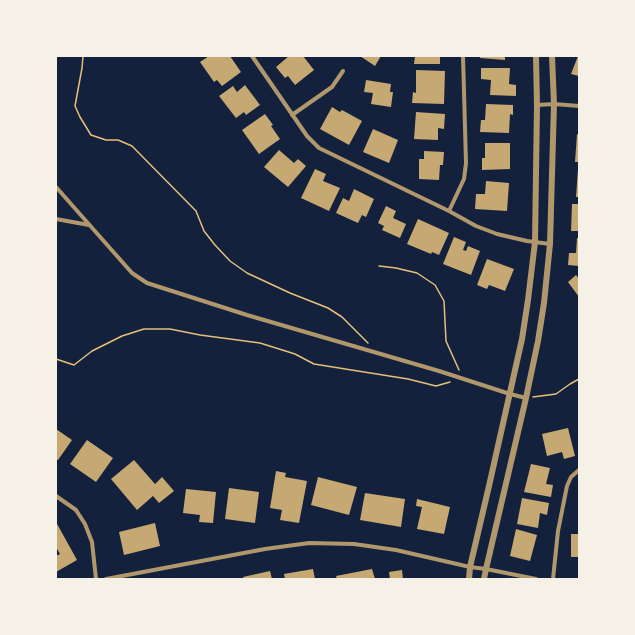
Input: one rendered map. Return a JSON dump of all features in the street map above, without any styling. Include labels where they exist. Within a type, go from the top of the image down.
[{"type":"street","points":[[252,56],[307,136],[319,148],[449,211],[476,226],[497,234],[527,241],[550,244]]},
{"type":"street","points":[[449,211],[464,179],[466,163],[463,56]]},
{"type":"street","points":[[469,579],[470,567],[522,339],[528,300],[535,242],[537,105],[536,56]]},
{"type":"street","points":[[484,579],[526,398],[544,303],[550,244],[554,104],[552,56]]},
{"type":"street","points":[[292,115],[332,88],[343,71]]},
{"type":"street","points":[[537,105],[554,104],[579,106]]},
{"type":"street","points":[[56,187],[132,273],[147,282],[254,317],[526,398]]},
{"type":"street","points":[[56,219],[89,225]]},
{"type":"street","points":[[553,579],[558,531],[567,486],[570,477],[579,470]]},
{"type":"street","points":[[56,496],[76,510],[85,524],[92,542],[96,579]]},
{"type":"street","points":[[106,579],[265,549],[308,543],[354,544],[396,550],[470,567],[486,568],[536,579]]},
{"type":"path","points":[[83,56],[75,106],[91,135],[106,140],[118,140],[132,146],[196,211],[204,231],[230,261],[247,273],[290,293],[328,308],[342,317],[368,343]]},
{"type":"path","points":[[380,266],[417,273],[435,285],[444,301],[446,341],[464,379]]},
{"type":"path","points":[[56,359],[74,365],[92,351],[122,336],[144,329],[170,329],[200,335],[260,343],[295,354],[314,364],[408,379],[436,386],[450,382]]},
{"type":"path","points":[[526,398],[556,394],[579,379]]},
{"type":"building","points":[[209,56],[230,56],[241,72],[222,86],[217,80],[214,82],[200,62]]},
{"type":"building","points":[[289,56],[303,56],[314,70],[295,85],[288,76],[285,78],[276,67]]},
{"type":"building","points":[[360,56],[381,56],[375,66]]},
{"type":"building","points":[[415,56],[440,56],[440,64],[414,64]]},
{"type":"building","points":[[480,56],[505,56],[505,60],[480,58]]},
{"type":"building","points":[[579,56],[579,76],[571,74]]},
{"type":"building","points":[[481,68],[510,68],[509,84],[516,85],[516,96],[490,95],[491,80],[481,79]]},
{"type":"building","points":[[416,70],[445,71],[444,104],[412,103],[413,92],[416,93]]},
{"type":"building","points":[[366,80],[391,84],[390,92],[393,92],[391,107],[371,104],[373,93],[364,92]]},
{"type":"building","points":[[245,85],[260,105],[246,115],[244,112],[236,118],[219,96],[233,86],[237,92]]},
{"type":"building","points":[[486,104],[513,105],[513,115],[510,114],[509,133],[480,132],[481,120],[485,120]]},
{"type":"building","points":[[332,107],[340,112],[342,110],[362,121],[349,145],[320,129]]},
{"type":"building","points":[[416,112],[445,114],[444,129],[438,128],[438,140],[414,139]]},
{"type":"building","points":[[265,114],[273,125],[271,126],[280,139],[259,154],[242,130]]},
{"type":"building","points":[[373,129],[398,140],[389,163],[363,152]]},
{"type":"building","points":[[577,134],[579,135],[579,162],[575,162]]},
{"type":"building","points":[[485,143],[510,143],[510,169],[482,170],[482,158],[485,158]]},
{"type":"building","points":[[279,150],[294,163],[298,159],[306,166],[288,187],[264,167]]},
{"type":"building","points":[[424,151],[444,152],[443,165],[440,165],[439,180],[419,179],[419,159],[424,159]]},
{"type":"building","points":[[315,169],[326,174],[323,181],[340,188],[329,211],[301,198]]},
{"type":"building","points":[[578,169],[579,197],[576,197]]},
{"type":"building","points":[[486,181],[509,183],[507,211],[475,209],[476,194],[485,194]]},
{"type":"building","points":[[354,189],[374,199],[366,217],[362,215],[358,223],[336,213],[343,198],[349,201]]},
{"type":"building","points":[[572,204],[579,204],[579,231],[571,231]]},
{"type":"building","points":[[386,206],[396,211],[393,218],[406,224],[400,238],[382,230],[384,226],[378,223]]},
{"type":"building","points":[[418,219],[449,233],[439,255],[432,252],[431,254],[407,244]]},
{"type":"building","points":[[454,237],[466,242],[463,250],[466,251],[468,246],[480,251],[471,275],[443,264]]},
{"type":"building","points":[[577,238],[579,238],[579,266],[568,265],[569,253],[576,253]]},
{"type":"building","points":[[487,259],[514,269],[505,291],[489,285],[487,289],[477,285]]},
{"type":"building","points":[[576,275],[579,279],[579,297],[568,282]]},
{"type":"building","points":[[568,428],[575,456],[564,459],[562,452],[547,456],[542,434]]},
{"type":"building","points":[[56,429],[72,440],[58,460],[56,459]]},
{"type":"building","points":[[87,440],[113,458],[96,482],[70,464]]},
{"type":"building","points":[[134,460],[155,484],[162,477],[174,491],[159,503],[153,496],[137,510],[111,479]]},
{"type":"building","points":[[531,464],[550,468],[546,484],[553,485],[551,497],[524,492]]},
{"type":"building","points":[[276,471],[286,473],[285,477],[307,481],[299,523],[280,520],[282,510],[270,508]]},
{"type":"building","points":[[318,477],[357,487],[349,515],[311,505]]},
{"type":"building","points":[[229,488],[259,492],[255,523],[225,519]]},
{"type":"building","points":[[186,489],[216,492],[213,523],[199,522],[200,515],[183,513]]},
{"type":"building","points":[[365,493],[405,499],[401,527],[360,520]]},
{"type":"building","points":[[522,498],[549,503],[547,515],[540,513],[538,528],[517,524]]},
{"type":"building","points":[[417,499],[450,507],[444,534],[417,529],[422,507],[416,506]]},
{"type":"building","points":[[56,522],[77,560],[56,572],[56,556],[60,554],[56,547]]},
{"type":"building","points":[[155,523],[160,546],[124,555],[119,532]]},
{"type":"building","points":[[516,529],[537,535],[530,561],[510,556]]},
{"type":"building","points":[[571,534],[579,534],[579,557],[571,557]]},
{"type":"building","points":[[313,569],[315,579],[285,579],[284,574]]},
{"type":"building","points":[[372,569],[375,579],[337,579],[336,576]]},
{"type":"building","points":[[402,570],[403,579],[390,579],[389,572]]},
{"type":"building","points":[[270,571],[272,579],[244,579],[243,577]]}]
